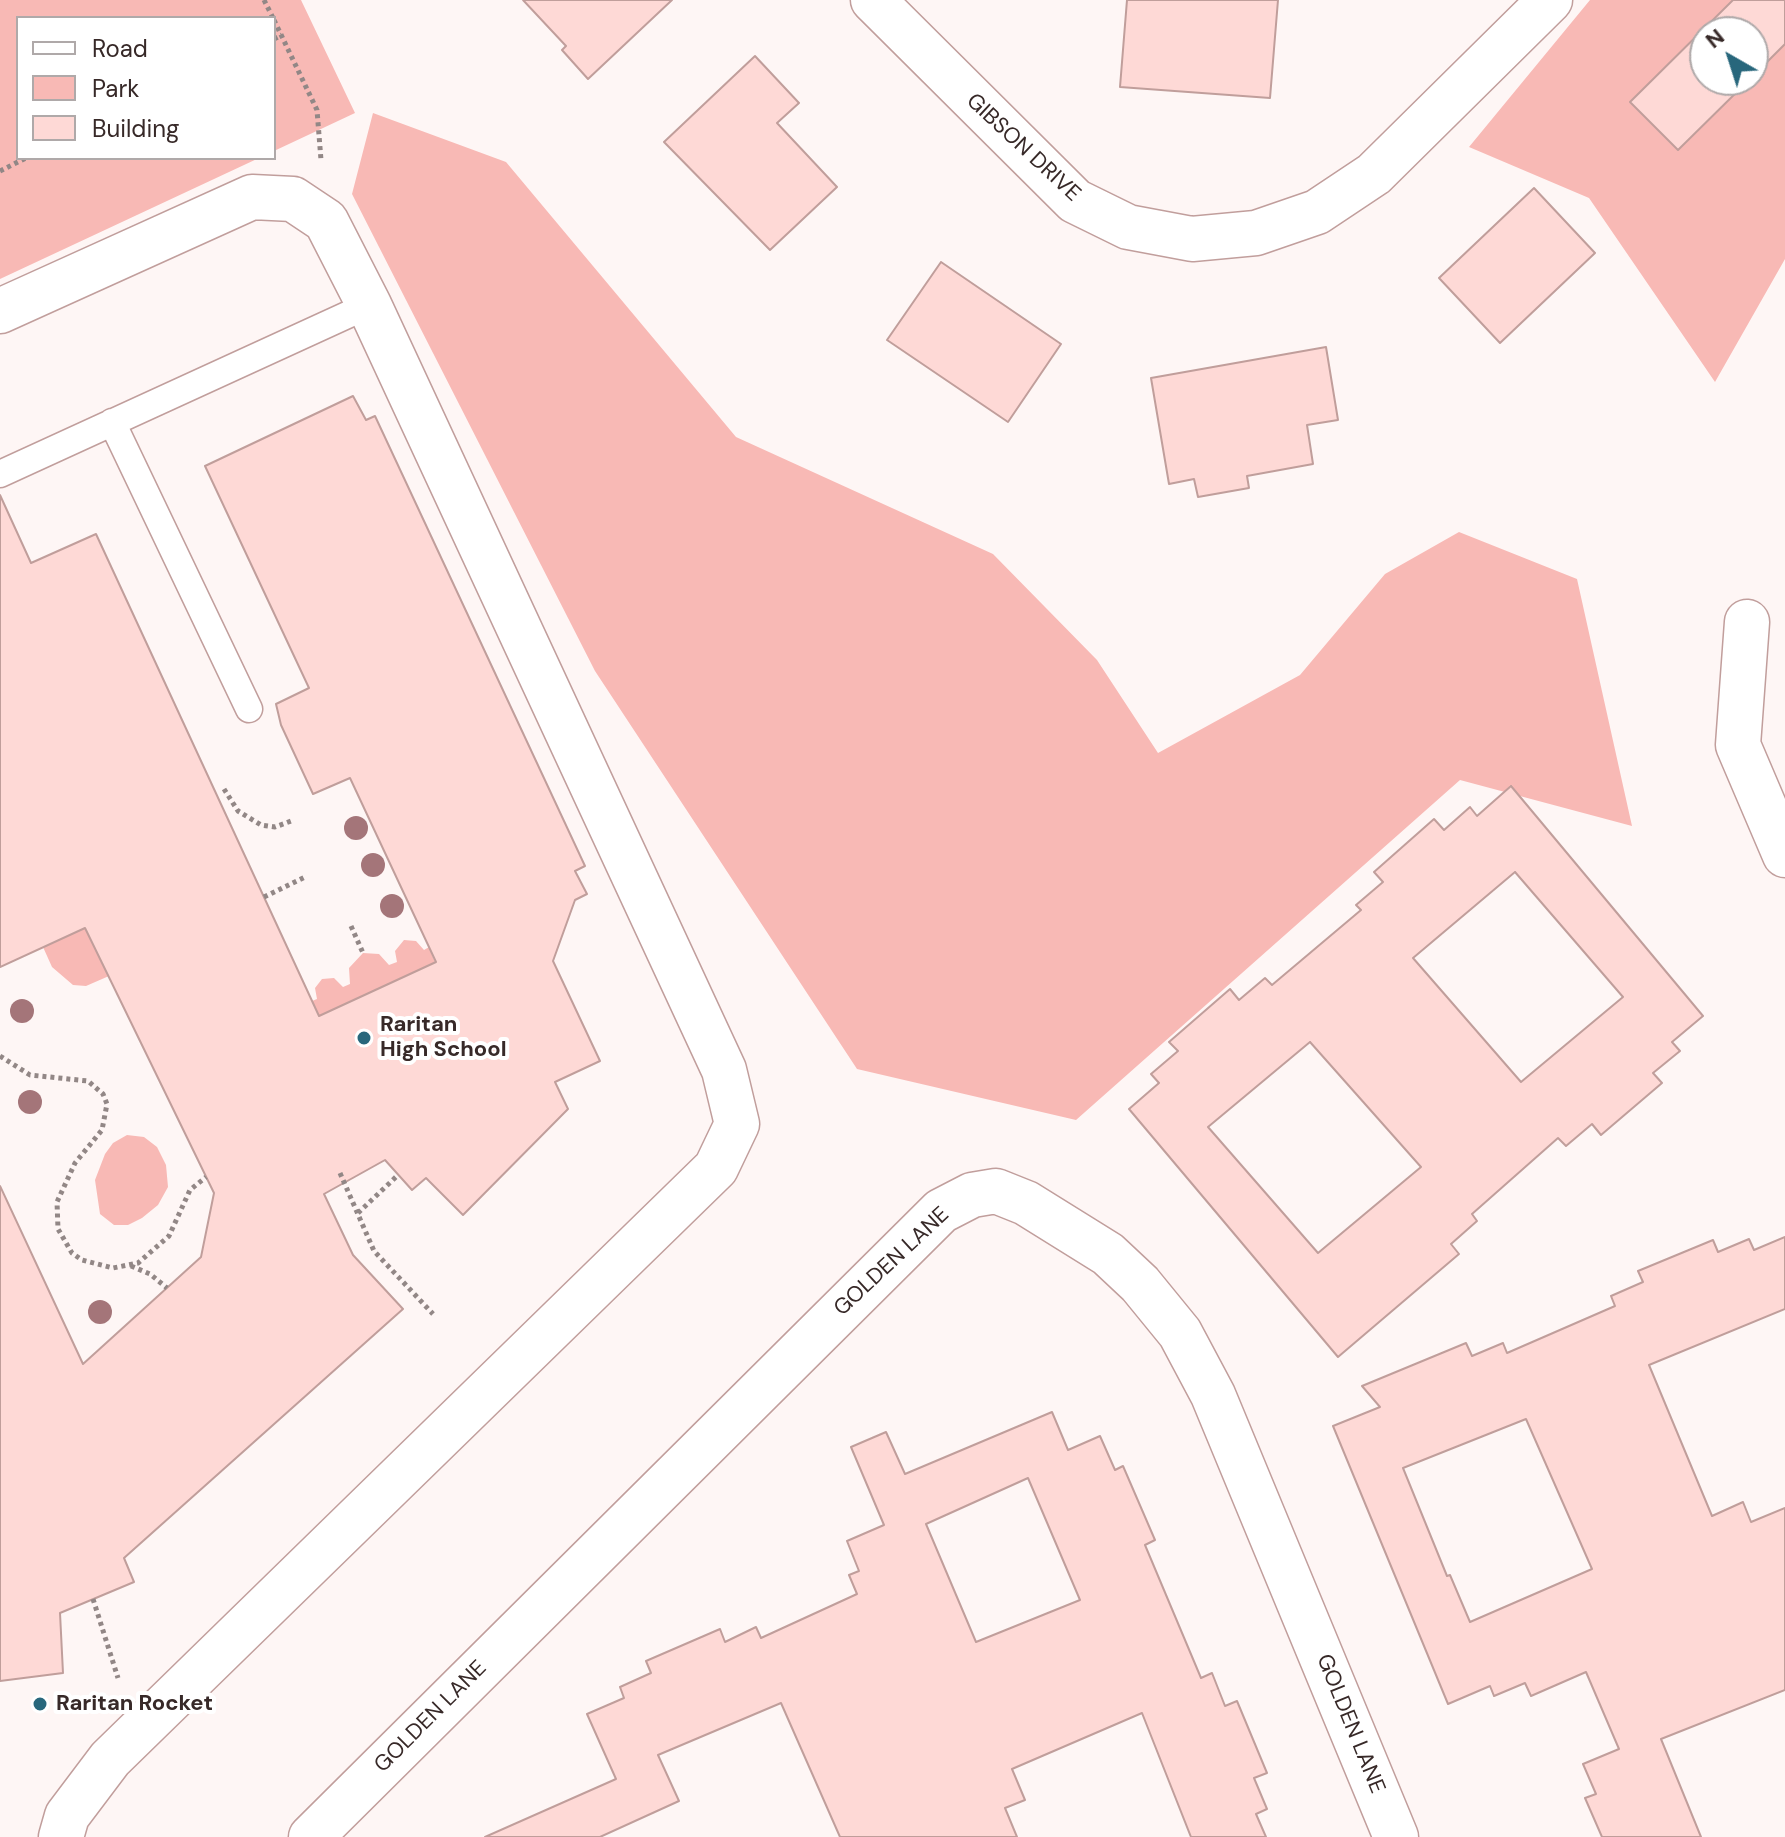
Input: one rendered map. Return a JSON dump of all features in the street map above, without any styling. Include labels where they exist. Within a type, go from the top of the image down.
[{"type":"street","name":"GIBSON DRIVE","points":[[873,0],[1075,201],[1128,227],[1192,239],[1256,233],[1317,212],[1374,174],[1550,0]]},
{"type":"street","points":[[0,311],[252,197],[293,199],[326,221],[369,305],[724,1070],[737,1124],[716,1168],[110,1759],[67,1816],[61,1837]]},
{"type":"street","points":[[1747,622],[1738,745],[1785,855]]},
{"type":"street","name":"GOLDEN LANE","points":[[311,1837],[941,1211],[972,1195],[996,1191],[1026,1203],[1108,1254],[1140,1284],[1180,1333],[1213,1395],[1396,1837]]},
{"type":"lane","points":[[0,474],[369,305]]},
{"type":"lane","points":[[112,422],[249,709]]},
{"type":"path","points":[[276,23],[317,110],[326,221]]},
{"type":"path","points":[[276,38],[282,35]]},
{"type":"path","points":[[0,171],[22,160]]},
{"type":"path","points":[[224,789],[238,811],[261,825],[275,827],[291,821]]},
{"type":"path","points":[[264,897],[307,876]]},
{"type":"path","points":[[351,926],[363,953]]},
{"type":"path","points":[[0,1056],[30,1075],[88,1081],[103,1094],[107,1116],[102,1130],[63,1185],[57,1202],[58,1229],[72,1253],[82,1260],[96,1266],[130,1266],[150,1274],[167,1288]]},
{"type":"path","points":[[340,1173],[374,1251],[433,1314]]},
{"type":"path","points":[[358,1213],[398,1175]]},
{"type":"path","points":[[130,1266],[146,1257],[169,1236],[190,1190],[206,1177]]},
{"type":"path","points":[[93,1599],[118,1678]]},
{"type":"green space","points":[[0,0],[301,0],[355,113],[276,150],[276,16],[16,16],[16,160],[255,160],[0,279]]},
{"type":"green space","points":[[1590,0],[1785,0],[1785,259],[1715,382],[1589,198],[1469,147]]},
{"type":"green space","points":[[373,113],[506,162],[736,437],[993,554],[1097,660],[1158,753],[1300,675],[1385,574],[1459,532],[1577,579],[1632,826],[1460,780],[1076,1120],[857,1069],[595,671],[352,194]]},
{"type":"green space","points":[[85,928],[109,976],[86,986],[73,985],[52,967],[43,947]]},
{"type":"green space","points":[[404,940],[416,941],[424,950],[429,947],[435,962],[319,1016],[312,1001],[317,999],[315,988],[322,979],[334,978],[343,987],[350,984],[349,968],[363,953],[379,954],[389,965],[397,962],[395,951]]},
{"type":"green space","points":[[127,1135],[144,1137],[157,1147],[166,1165],[168,1187],[158,1205],[142,1218],[128,1225],[114,1225],[100,1214],[95,1180],[105,1154],[113,1143]]},
{"type":"building","points":[[523,0],[672,0],[588,79],[562,50],[566,46]]},
{"type":"building","points":[[1127,0],[1278,0],[1270,98],[1120,87]]},
{"type":"building","points":[[1733,0],[1785,0],[1785,44],[1769,60],[1769,16],[1717,16]]},
{"type":"building","points":[[1689,44],[1689,96],[1733,96],[1678,150],[1630,102]]},
{"type":"building","points":[[755,56],[799,103],[777,123],[837,187],[770,250],[664,142]]},
{"type":"building","points":[[1534,188],[1595,253],[1500,343],[1439,278]]},
{"type":"building","points":[[941,262],[1061,344],[1008,422],[887,340]]},
{"type":"building","points":[[1326,347],[1338,420],[1307,425],[1313,464],[1247,476],[1249,488],[1198,497],[1194,479],[1169,484],[1151,378]]},
{"type":"building","name":"Raritan High School","points":[[353,396],[366,420],[375,416],[585,866],[575,871],[587,894],[575,900],[553,961],[600,1061],[555,1082],[568,1109],[463,1215],[426,1178],[412,1190],[385,1160],[324,1194],[353,1255],[403,1309],[124,1558],[134,1582],[60,1613],[63,1673],[0,1681],[0,1186],[83,1364],[201,1257],[214,1193],[85,928],[0,967],[0,495],[31,563],[96,534],[319,1016],[436,962],[350,778],[313,794],[281,725],[276,704],[309,688],[205,466]]},
{"type":"building","points":[[1511,786],[1703,1016],[1672,1042],[1680,1051],[1653,1073],[1662,1083],[1601,1135],[1592,1124],[1566,1146],[1558,1138],[1472,1214],[1477,1221],[1451,1244],[1459,1254],[1338,1357],[1129,1109],[1159,1083],[1151,1074],[1178,1051],[1169,1042],[1230,989],[1239,1000],[1265,978],[1272,985],[1361,910],[1356,905],[1383,882],[1374,872],[1434,819],[1444,830],[1470,807],[1477,816]],"holes":[[[1515,872],[1623,997],[1521,1082],[1413,958]],[[1310,1042],[1421,1167],[1318,1253],[1208,1127]]]},
{"type":"building","points":[[1785,1237],[1785,1309],[1649,1365],[1712,1516],[1743,1502],[1751,1522],[1785,1508],[1785,1690],[1661,1739],[1701,1837],[1602,1837],[1585,1798],[1596,1794],[1583,1764],[1619,1749],[1586,1672],[1531,1696],[1525,1683],[1494,1696],[1490,1686],[1448,1704],[1333,1426],[1380,1407],[1362,1386],[1466,1343],[1472,1356],[1503,1343],[1507,1353],[1615,1306],[1611,1296],[1643,1282],[1638,1271],[1713,1240],[1718,1252],[1749,1239],[1754,1250]],"holes":[[[1526,1419],[1592,1569],[1470,1622],[1450,1575],[1447,1576],[1403,1468]]]},
{"type":"building","points":[[1052,1412],[1068,1450],[1100,1436],[1115,1470],[1123,1466],[1155,1540],[1145,1545],[1201,1678],[1212,1673],[1225,1706],[1237,1701],[1267,1773],[1254,1778],[1267,1809],[1256,1814],[1266,1837],[1191,1837],[1142,1713],[1012,1769],[1025,1800],[1005,1808],[1017,1837],[840,1837],[781,1703],[658,1755],[679,1801],[600,1837],[485,1837],[616,1779],[587,1714],[624,1698],[620,1687],[651,1673],[646,1661],[720,1629],[725,1642],[756,1627],[761,1638],[857,1594],[849,1575],[859,1571],[847,1541],[884,1525],[851,1447],[886,1432],[905,1474]],"holes":[[[1028,1478],[1080,1600],[976,1642],[926,1524]]]},
{"type":"place","name":"Raritan High School","points":[[364,1038]]},
{"type":"place","name":"Raritan Rocket","points":[[40,1704]]}]
